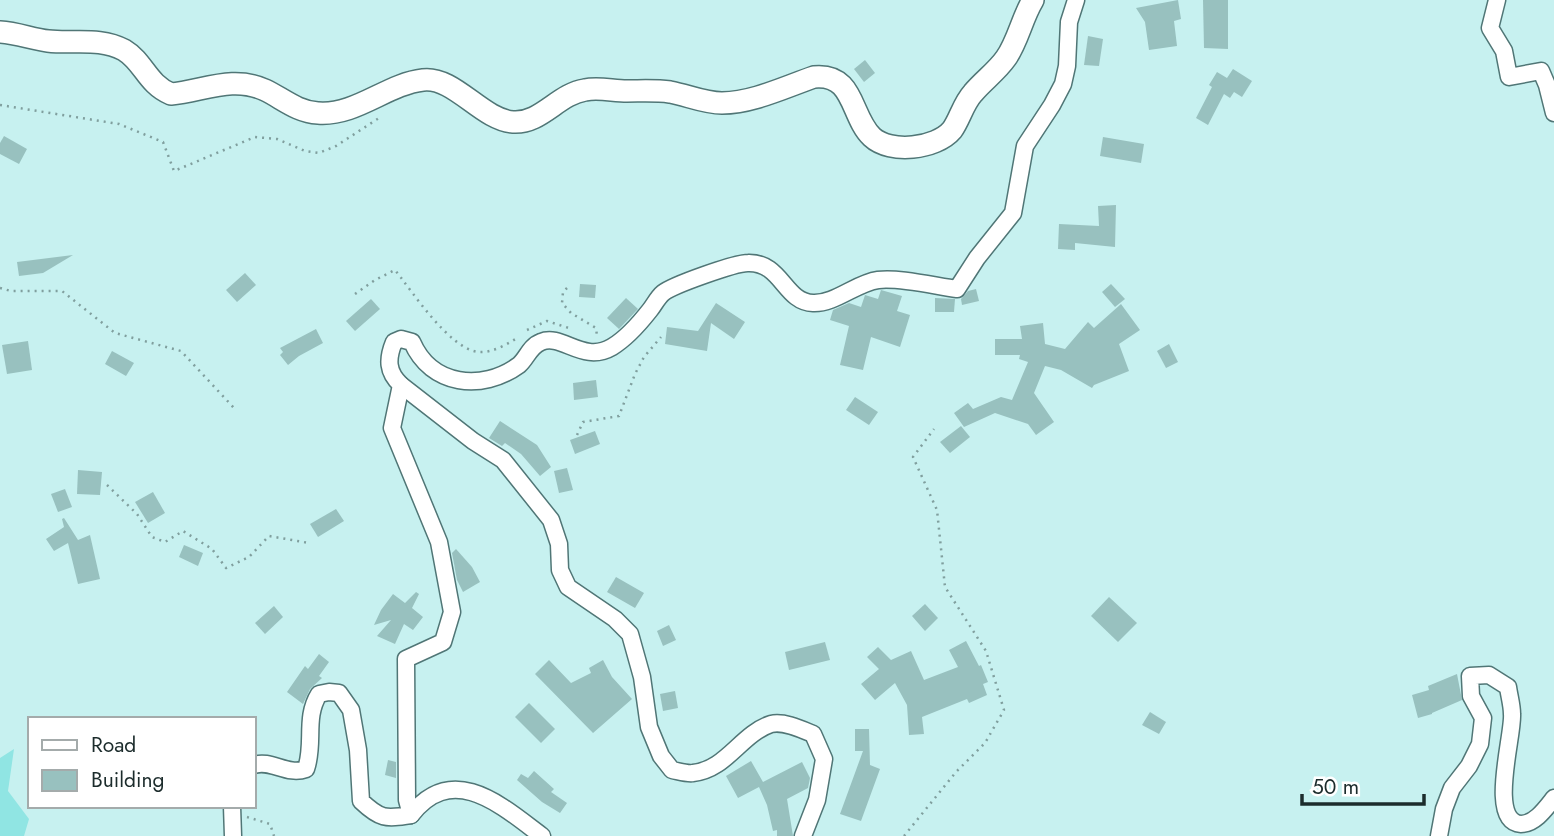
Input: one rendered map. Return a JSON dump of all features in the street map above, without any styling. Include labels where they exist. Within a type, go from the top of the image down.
[{"type":"main road","points":[[0,32],[48,41],[93,41],[110,44],[125,50],[154,85],[171,94],[229,83],[246,84],[263,89],[302,110],[329,114],[423,80],[444,84],[498,118],[523,122],[537,117],[561,99],[583,90],[657,91],[703,101],[733,102],[825,76],[835,79],[843,87],[872,136],[883,144],[897,146],[927,144],[941,139],[951,131],[969,97],[1005,60],[1033,0]]},
{"type":"street","points":[[803,836],[817,800],[824,759],[813,734],[793,726],[773,724],[744,740],[718,764],[694,773],[672,770],[661,756],[649,727],[642,677],[630,634],[614,619],[568,587],[559,570],[559,544],[551,520],[503,460],[473,442],[401,385],[392,376],[389,354],[394,342],[401,339],[412,342],[418,356],[432,369],[454,380],[481,382],[503,375],[522,363],[533,347],[542,341],[556,341],[589,353],[601,352],[635,329],[663,293],[720,269],[748,262],[765,266],[776,273],[797,299],[814,303],[876,280],[957,289],[977,258],[1013,213],[1025,146],[1063,84],[1067,66],[1069,22],[1076,0]]},
{"type":"street","points":[[1497,0],[1490,28],[1504,51],[1509,77],[1541,71],[1554,113]]},
{"type":"street","points":[[401,385],[392,428],[439,542],[452,612],[443,642],[406,659],[407,800],[411,815]]},
{"type":"street","points":[[1439,836],[1452,788],[1469,766],[1480,744],[1483,718],[1471,696],[1470,676],[1489,675],[1508,687],[1513,715],[1505,771],[1504,807],[1509,818],[1515,823],[1527,823],[1541,814],[1554,798]]},
{"type":"street","points":[[256,764],[262,762],[297,772],[306,769],[311,746],[309,727],[312,706],[318,694],[339,694],[351,710],[358,750],[360,801],[376,816],[391,818],[411,815],[419,804],[439,792],[462,789],[491,798],[542,836]]},
{"type":"street","points":[[233,812],[233,836]]},
{"type":"path","points":[[0,105],[119,124],[163,142],[174,171],[255,137],[277,139],[305,151],[319,153],[336,146],[385,113]]},
{"type":"path","points":[[355,294],[375,279],[395,270],[417,300],[451,336],[463,346],[478,352],[497,349],[531,327],[547,321],[564,324],[574,331]]},
{"type":"path","points":[[0,288],[10,291],[62,291],[115,333],[181,351],[234,408]]},
{"type":"path","points":[[567,288],[563,292],[562,303],[571,313],[596,328],[596,344],[601,352]]},
{"type":"path","points":[[578,435],[583,422],[619,416],[644,357],[661,337]]},
{"type":"path","points":[[904,836],[956,772],[985,743],[1004,710],[986,652],[945,587],[937,510],[913,457],[934,429]]},
{"type":"path","points":[[107,485],[137,514],[152,537],[165,542],[183,531],[212,549],[226,568],[248,557],[269,536],[309,543]]},
{"type":"path","points":[[233,812],[270,824],[274,836]]},
{"type":"shaded area","points":[[14,749],[8,791],[29,819],[24,836],[0,836],[0,758]]},
{"type":"building","points":[[1178,0],[1181,19],[1174,21],[1177,46],[1149,50],[1145,22],[1136,8]]},
{"type":"building","points":[[1203,0],[1228,0],[1228,49],[1204,48]]},
{"type":"building","points":[[1088,36],[1103,39],[1099,66],[1084,65]]},
{"type":"building","points":[[865,60],[875,73],[864,82],[854,69]]},
{"type":"building","points":[[1233,69],[1252,81],[1242,97],[1234,92],[1230,98],[1224,94],[1208,125],[1196,118],[1217,72],[1227,78]]},
{"type":"building","points":[[4,136],[27,149],[19,164],[0,154],[0,143]]},
{"type":"building","points":[[1103,137],[1144,144],[1141,163],[1100,156]]},
{"type":"building","points":[[1116,205],[1115,247],[1075,243],[1075,250],[1058,249],[1059,224],[1099,226],[1098,206]]},
{"type":"building","points":[[73,255],[43,273],[19,276],[17,262]]},
{"type":"building","points":[[245,273],[256,285],[237,302],[226,290]]},
{"type":"building","points":[[580,284],[596,285],[595,298],[579,297]]},
{"type":"building","points":[[1111,284],[1125,299],[1115,307],[1102,292]]},
{"type":"building","points":[[976,289],[979,301],[962,305],[961,299],[968,291]]},
{"type":"building","points":[[881,290],[902,296],[897,311],[910,315],[900,347],[871,337],[863,370],[840,365],[849,326],[830,320],[833,310],[849,303],[861,307],[865,295],[878,299]]},
{"type":"building","points":[[626,298],[638,309],[619,329],[607,318]]},
{"type":"building","points":[[935,298],[955,299],[954,312],[935,312]]},
{"type":"building","points":[[371,299],[380,309],[355,331],[346,321]]},
{"type":"building","points":[[716,303],[745,322],[734,339],[711,323],[707,351],[665,344],[667,327],[698,331]]},
{"type":"building","points":[[1121,304],[1140,330],[1119,344],[1129,371],[1092,388],[1061,370],[1045,366],[1034,393],[1054,422],[1036,435],[1028,424],[995,413],[964,427],[954,413],[968,403],[973,409],[1001,397],[1012,400],[1028,362],[1019,359],[1020,355],[995,355],[995,339],[1022,339],[1020,326],[1043,323],[1045,344],[1065,349],[1088,322],[1094,328]]},
{"type":"building","points":[[316,329],[323,343],[288,365],[280,355],[283,352],[280,348]]},
{"type":"building","points":[[28,341],[32,370],[7,374],[2,345]]},
{"type":"building","points":[[1169,344],[1178,362],[1166,368],[1157,351]]},
{"type":"building","points":[[112,351],[134,363],[126,376],[105,364]]},
{"type":"building","points":[[596,380],[598,397],[574,400],[573,383]]},
{"type":"building","points":[[855,397],[878,412],[869,425],[846,410]]},
{"type":"building","points":[[500,421],[537,445],[551,467],[540,476],[521,454],[505,443],[502,446],[489,438]]},
{"type":"building","points":[[961,426],[970,437],[950,453],[940,442]]},
{"type":"building","points":[[595,431],[600,444],[575,454],[570,440]]},
{"type":"building","points":[[567,468],[573,490],[559,493],[554,471]]},
{"type":"building","points":[[78,470],[102,472],[100,495],[77,494]]},
{"type":"building","points":[[65,489],[72,507],[58,512],[51,494]]},
{"type":"building","points":[[153,492],[165,513],[148,523],[135,502]]},
{"type":"building","points":[[336,509],[344,521],[318,537],[310,524]]},
{"type":"building","points":[[64,518],[78,540],[90,535],[100,579],[78,584],[68,543],[54,551],[46,539],[64,527]]},
{"type":"building","points":[[184,545],[203,553],[198,566],[179,557]]},
{"type":"building","points":[[456,549],[472,567],[480,582],[463,592],[457,580],[452,553]]},
{"type":"building","points":[[616,577],[644,593],[635,608],[607,592]]},
{"type":"building","points":[[416,592],[419,594],[412,608],[423,617],[413,630],[404,624],[395,644],[377,636],[391,620],[374,625],[393,594],[405,603]]},
{"type":"building","points":[[1109,597],[1137,623],[1118,642],[1091,616]]},
{"type":"building","points":[[925,604],[938,618],[925,631],[912,616]]},
{"type":"building","points":[[274,606],[283,617],[265,634],[255,623]]},
{"type":"building","points":[[669,625],[676,640],[663,646],[657,631]]},
{"type":"building","points":[[966,641],[988,682],[983,684],[987,695],[969,703],[967,699],[922,717],[924,734],[909,735],[907,705],[895,683],[875,700],[861,684],[879,669],[867,657],[878,647],[891,660],[911,651],[924,680],[958,667],[949,650]]},
{"type":"building","points":[[825,642],[830,660],[789,670],[785,652]]},
{"type":"building","points":[[319,654],[329,662],[319,676],[322,678],[310,689],[303,704],[287,692],[305,666],[308,669]]},
{"type":"building","points":[[549,660],[571,683],[591,673],[589,668],[603,660],[612,677],[632,699],[593,733],[535,674]]},
{"type":"building","points":[[1457,674],[1462,700],[1418,718],[1412,695],[1429,690],[1428,686]]},
{"type":"building","points":[[675,691],[678,708],[663,711],[660,694]]},
{"type":"building","points":[[529,703],[555,729],[541,743],[515,717]]},
{"type":"building","points":[[1150,712],[1166,722],[1159,734],[1142,725]]},
{"type":"building","points":[[855,729],[869,729],[870,765],[880,769],[861,821],[840,814],[863,751],[855,751]]},
{"type":"building","points":[[388,760],[396,762],[396,778],[385,775]]},
{"type":"building","points":[[751,761],[763,782],[802,762],[810,778],[808,788],[787,799],[793,836],[777,836],[777,830],[773,831],[767,805],[759,787],[738,798],[726,776]]},
{"type":"building","points":[[534,771],[554,789],[551,792],[567,803],[560,813],[542,802],[517,780],[521,774],[528,778]]}]
